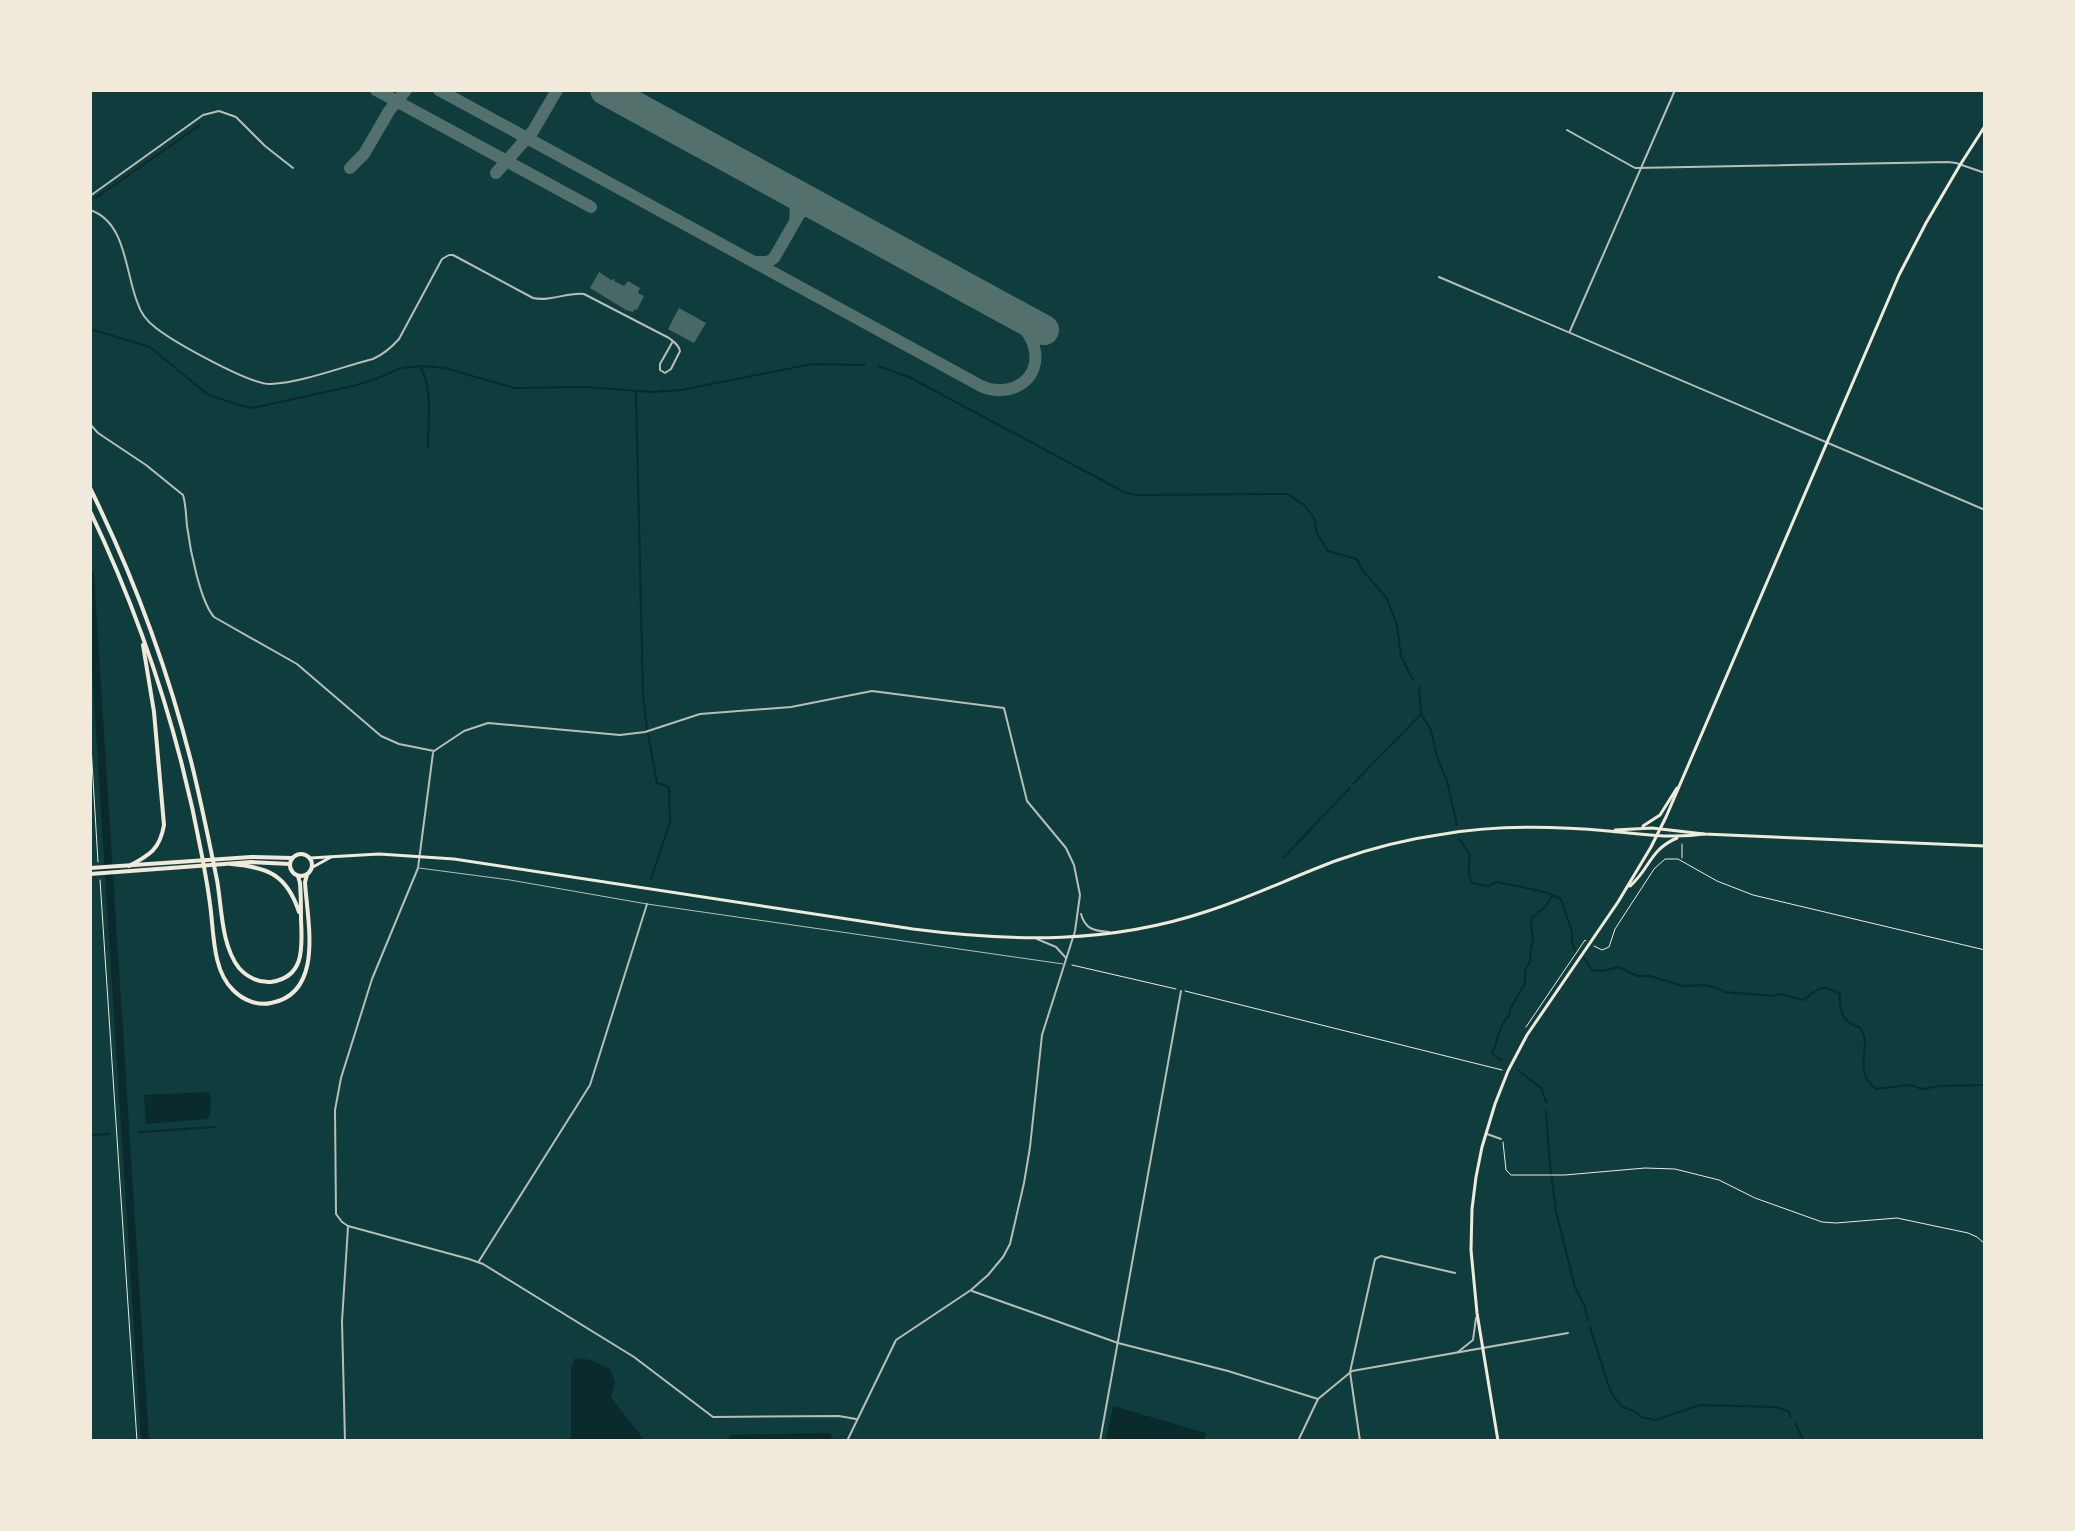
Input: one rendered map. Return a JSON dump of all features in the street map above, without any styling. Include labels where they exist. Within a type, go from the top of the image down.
[{"type":"main road","points":[[1498,1441],[1477,1313],[1471,1226],[1476,1177],[1485,1134],[1503,1083],[1541,1013],[1627,888],[1661,829],[1899,275],[1926,223],[1985,126]]},
{"type":"main road","points":[[90,488],[136,591],[174,699],[202,806],[226,937],[233,958],[245,973],[262,981],[278,980],[292,972],[301,958],[298,876]]},
{"type":"main road","points":[[90,511],[140,627],[161,689],[183,767],[208,889],[217,958],[234,992],[249,1001],[274,1003],[291,995],[304,978],[309,955],[305,882],[313,867],[334,856]]},
{"type":"main road","points":[[90,868],[122,869],[129,866],[154,850],[164,825],[154,712],[140,627]]},
{"type":"main road","points":[[1639,828],[1660,815],[1683,778]]},
{"type":"main road","points":[[90,874],[122,869],[292,858],[301,853],[310,858],[404,855],[501,865],[926,931],[985,938],[1037,939],[1122,932],[1207,912],[1361,852],[1444,833],[1516,828],[1679,837],[1704,834]]},
{"type":"main road","points":[[1607,831],[1639,828],[1704,834],[1985,846]]},
{"type":"main road","points":[[1627,888],[1636,881],[1658,849],[1679,837]]},
{"type":"main road","points":[[292,858],[292,872],[298,876],[307,875]]},
{"type":"main road","points":[[310,858],[313,867]]},
{"type":"main road","points":[[230,861],[260,867],[278,877],[292,894],[301,918]]},
{"type":"main road","points":[[230,861],[290,864]]},
{"type":"main road","points":[[129,866],[190,864]]},
{"type":"street","points":[[1569,333],[1675,90]]},
{"type":"street","points":[[90,196],[203,115],[219,111],[236,117],[293,168]]},
{"type":"street","points":[[1567,130],[1635,168],[1948,162],[1985,173]]},
{"type":"street","points":[[90,210],[102,215],[113,227],[138,307],[146,319],[158,330],[196,352],[244,378],[263,384],[293,380],[382,355],[399,339],[442,259],[449,255],[533,298],[546,300],[574,293],[584,294],[673,341],[680,351],[670,371],[665,373],[659,365],[673,341]]},
{"type":"street","points":[[1439,277],[1985,510]]},
{"type":"street","points":[[90,424],[96,432],[146,465],[183,495],[201,589],[214,617],[297,664],[381,736],[399,744],[434,751],[464,731],[488,723],[620,735],[645,732],[700,714],[791,707],[872,691],[1004,708],[1027,801],[1066,848],[1079,882],[1083,921],[1091,929],[1122,932]]},
{"type":"street","points":[[434,751],[418,868],[372,979],[341,1078],[335,1110],[336,1214],[348,1226],[479,1262],[634,1357],[713,1417],[839,1416],[857,1419]]},
{"type":"street","points":[[479,1262],[590,1085],[647,904]]},
{"type":"street","points":[[847,1441],[898,1338],[971,1290],[995,1268],[1010,1244],[1028,1159],[1042,1035],[1080,908]]},
{"type":"street","points":[[1037,939],[1056,947],[1066,959]]},
{"type":"street","points":[[1100,1441],[1181,991]]},
{"type":"street","points":[[1485,1134],[1501,1139]]},
{"type":"street","points":[[345,1441],[342,1321],[348,1226]]},
{"type":"street","points":[[1360,1441],[1350,1372],[1376,1258],[1381,1256],[1455,1273]]},
{"type":"street","points":[[971,1290],[1118,1343],[1228,1371],[1318,1399]]},
{"type":"street","points":[[1457,1352],[1473,1340],[1477,1313]]},
{"type":"street","points":[[1298,1441],[1318,1399],[1350,1372],[1568,1333]]},
{"type":"lane","points":[[418,868],[1065,964]]},
{"type":"path","points":[[90,729],[99,868]]},
{"type":"path","points":[[1682,844],[1682,860]]},
{"type":"path","points":[[1589,943],[1600,949],[1608,948],[1615,929],[1656,866],[1668,858],[1682,860],[1717,881],[1758,897],[1985,950]]},
{"type":"path","points":[[100,883],[137,1441]]},
{"type":"path","points":[[1065,964],[1503,1070]]},
{"type":"path","points":[[1501,1139],[1508,1173],[1555,1175],[1645,1168],[1681,1170],[1719,1180],[1755,1198],[1819,1222],[1900,1219],[1968,1233],[1985,1244]]},
{"type":"water","points":[[209,1092],[210,1116],[207,1119],[146,1124],[144,1095]]},
{"type":"water","points":[[575,1358],[591,1360],[610,1369],[615,1382],[611,1397],[645,1441],[571,1441],[571,1369]]},
{"type":"water","points":[[1113,1406],[1206,1433],[1204,1441],[1106,1441]]},
{"type":"water","points":[[830,1433],[834,1441],[727,1441],[731,1435]]},
{"type":"building","points":[[599,272],[624,286],[628,281],[640,288],[638,293],[644,296],[637,310],[626,310],[590,288]]},
{"type":"building","points":[[679,308],[706,323],[694,343],[668,329]]},
{"type":"waterway","points":[[107,190],[200,125]]},
{"type":"waterway","points":[[96,198],[105,191]]},
{"type":"waterway","points":[[90,329],[150,347],[207,394],[253,408],[353,386],[401,368],[421,366],[445,368],[514,388],[585,387],[652,392],[681,390],[812,364],[865,365]]},
{"type":"waterway","points":[[878,366],[909,377],[1124,492],[1137,495],[1288,494],[1304,505],[1314,518],[1317,534],[1328,551],[1357,559],[1387,599],[1397,625],[1401,656],[1413,680]]},
{"type":"waterway","points":[[421,367],[428,396],[428,448]]},
{"type":"waterway","points":[[636,392],[643,695],[647,729]]},
{"type":"waterway","points":[[90,575],[145,1441]]},
{"type":"waterway","points":[[1419,687],[1421,714],[1431,730],[1457,825]]},
{"type":"waterway","points":[[1353,784],[1421,714]]},
{"type":"waterway","points":[[648,734],[657,783],[669,787],[670,822],[651,879]]},
{"type":"waterway","points":[[1283,858],[1350,788]]},
{"type":"waterway","points":[[1459,839],[1470,855],[1472,883],[1489,886],[1497,882],[1561,899],[1575,950]]},
{"type":"waterway","points":[[1501,1060],[1492,1054],[1510,1009],[1525,983],[1533,939],[1532,918],[1552,896]]},
{"type":"waterway","points":[[1584,958],[1592,970],[1619,967],[1637,976],[1650,976],[1683,986],[1705,985],[1724,992],[1781,994],[1804,1000],[1817,990],[1829,989],[1840,994],[1843,1015],[1863,1034],[1864,1073],[1876,1089],[1910,1085],[1922,1089],[1985,1085]]},
{"type":"waterway","points":[[1518,1070],[1541,1088],[1546,1102]]},
{"type":"waterway","points":[[1546,1111],[1556,1211],[1575,1287],[1588,1320]]},
{"type":"waterway","points":[[139,1132],[215,1127]]},
{"type":"waterway","points":[[90,1135],[109,1134]]},
{"type":"waterway","points":[[1590,1327],[1614,1397],[1623,1407],[1641,1417],[1655,1420],[1700,1405],[1776,1407],[1788,1411],[1791,1417]]},
{"type":"waterway","points":[[1795,1423],[1804,1441]]},
{"type":"taxiway","points":[[376,90],[591,207]]},
{"type":"taxiway","points":[[350,168],[364,154],[389,111],[406,90]]},
{"type":"taxiway","points":[[439,90],[981,386],[1002,390],[1021,384],[1029,377],[1035,359],[1029,335],[1002,307]]},
{"type":"taxiway","points":[[496,173],[533,131],[557,90]]},
{"type":"taxiway","points":[[780,186],[793,201],[795,221]]},
{"type":"taxiway","points":[[756,262],[768,262],[774,258],[800,213],[810,207],[822,208]]},
{"type":"runway","points":[[605,90],[1044,330]]}]
